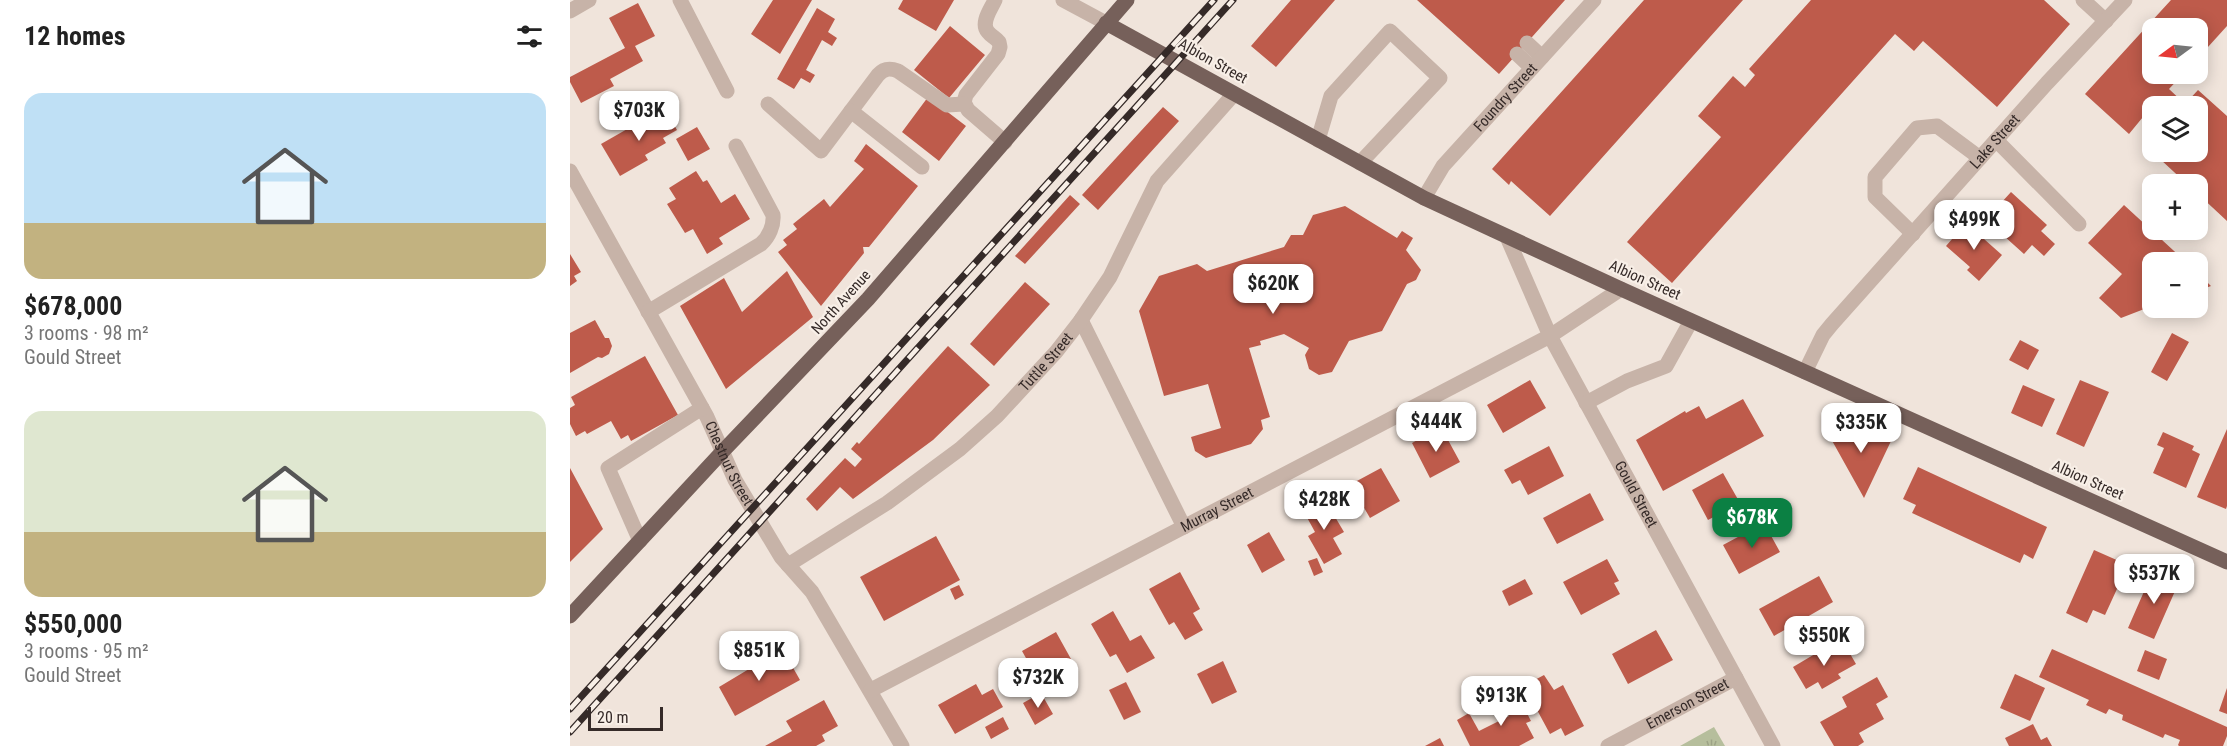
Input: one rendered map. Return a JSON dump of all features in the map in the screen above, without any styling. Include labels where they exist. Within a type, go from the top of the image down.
[{"type":"main road","name":"North Avenue","points":[[570,616],[723,451],[868,300],[1127,0]]},
{"type":"main road","name":"Albion Street","points":[[1106,23],[1424,198],[2227,562]]},
{"type":"street","points":[[570,11],[589,0]]},
{"type":"street","points":[[680,0],[728,91]]},
{"type":"street","points":[[995,0],[985,26],[999,42],[999,52],[966,95],[964,104],[1005,142]]},
{"type":"street","name":"Albion Street","points":[[1064,0],[1106,23]]},
{"type":"street","name":"Foundry Street","points":[[1424,198],[1443,166],[1594,0]]},
{"type":"street","points":[[2083,0],[2106,21]]},
{"type":"street","name":"Lake Street","points":[[1805,372],[1827,329],[2125,0]]},
{"type":"street","points":[[1318,140],[1331,96],[1390,31],[1440,78],[1360,163]]},
{"type":"street","points":[[1522,48],[1537,62]]},
{"type":"street","points":[[768,104],[821,151],[878,75],[890,69],[898,71],[947,105],[964,104]]},
{"type":"street","name":"Tuttle Street","points":[[788,565],[887,503],[960,449],[1017,395],[1056,352],[1110,277],[1157,181],[1234,94]]},
{"type":"street","points":[[851,111],[922,167]]},
{"type":"street","points":[[1913,234],[1875,197],[1875,177],[1917,128],[1937,126],[1980,158]]},
{"type":"street","points":[[1996,140],[2079,224]]},
{"type":"street","points":[[648,312],[762,244],[766,238],[773,224],[773,215],[736,146]]},
{"type":"street","name":"Chestnut Street","points":[[570,171],[702,408],[735,480],[788,565],[812,592],[902,746]]},
{"type":"street","name":"Gould Street","points":[[1507,237],[1550,336],[1773,746]]},
{"type":"street","name":"Murray Street","points":[[871,690],[1550,336],[1621,289]]},
{"type":"street","points":[[1081,320],[1184,527]]},
{"type":"street","points":[[1586,403],[1627,381],[1666,366],[1692,321]]},
{"type":"street","points":[[640,541],[608,468],[702,408]]},
{"type":"street","name":"Emerson Street","points":[[1608,746],[1736,678]]},
{"type":"green space","points":[[1714,727],[1725,746],[1680,746]]},
{"type":"building","points":[[773,0],[812,0],[780,54],[751,34]]},
{"type":"building","points":[[903,0],[954,0],[936,31],[898,9]]},
{"type":"building","points":[[1291,0],[1335,0],[1276,67],[1251,46]]},
{"type":"building","points":[[1417,0],[1565,0],[1499,74]]},
{"type":"building","points":[[1644,0],[1743,0],[1550,216],[1511,181],[1509,185],[1492,169]]},
{"type":"building","points":[[1811,0],[2044,0],[2070,24],[1997,107],[1923,41],[1914,51],[1895,34],[1672,283],[1627,242],[1721,137],[1698,116],[1733,76],[1745,87],[1755,75],[1749,69]]},
{"type":"building","points":[[2171,0],[2227,0],[2227,26],[2208,47],[2208,18],[2155,18]]},
{"type":"building","points":[[638,3],[655,36],[635,46],[643,61],[610,79],[614,86],[581,103],[570,82],[570,77],[625,48],[609,18]]},
{"type":"building","points":[[817,8],[835,19],[828,32],[837,38],[832,46],[822,40],[806,70],[815,75],[810,83],[801,78],[794,89],[777,79]]},
{"type":"building","points":[[950,26],[985,55],[949,98],[914,70]]},
{"type":"building","points":[[2142,32],[2142,84],[2174,84],[2169,89],[2176,96],[2142,96],[2142,118],[2129,134],[2085,94]]},
{"type":"building","points":[[2198,90],[2205,96],[2192,96]]},
{"type":"building","points":[[928,97],[966,126],[939,161],[902,132]]},
{"type":"building","points":[[2208,99],[2227,116],[2227,221],[2208,203],[2208,174],[2176,174],[2163,162],[2208,162]]},
{"type":"building","points":[[1163,107],[1179,121],[1098,210],[1082,195]]},
{"type":"building","points":[[664,108],[677,130],[663,138],[666,143],[645,155],[648,160],[620,176],[601,144]]},
{"type":"building","points":[[697,127],[710,149],[688,161],[676,139]]},
{"type":"building","points":[[866,144],[918,186],[869,247],[863,247],[864,253],[821,306],[778,252],[787,245],[783,240],[797,229],[793,224],[824,199],[830,207],[864,169],[854,161]]},
{"type":"building","points":[[696,171],[703,182],[707,180],[721,203],[735,194],[750,219],[719,238],[723,244],[707,254],[693,229],[685,233],[667,204],[676,199],[669,188]]},
{"type":"building","points":[[2011,192],[2047,225],[2041,231],[2055,244],[2044,256],[2032,245],[2024,254],[2004,236],[2008,231],[1991,214]]},
{"type":"building","points":[[1070,195],[1080,204],[1025,264],[1015,256]]},
{"type":"building","points":[[2124,205],[2142,222],[2142,240],[2162,240],[2175,252],[2142,252],[2142,310],[2121,318],[2099,298],[2122,274],[2088,243]]},
{"type":"building","points":[[1345,206],[1397,238],[1402,231],[1413,238],[1406,250],[1421,270],[1416,280],[1407,284],[1382,331],[1349,341],[1332,372],[1319,375],[1309,369],[1305,355],[1309,348],[1284,334],[1260,341],[1261,345],[1249,348],[1270,417],[1261,420],[1263,429],[1251,444],[1206,458],[1195,451],[1191,437],[1221,428],[1208,384],[1164,396],[1139,311],[1159,276],[1197,264],[1207,271],[1284,247],[1291,235],[1303,235],[1313,215]]},
{"type":"building","points":[[1966,223],[2002,255],[1979,281],[1967,270],[1970,267],[1946,246]]},
{"type":"building","points":[[570,254],[581,272],[574,276],[577,281],[570,286]]},
{"type":"building","points":[[787,271],[813,317],[726,389],[680,306],[724,278],[742,312]]},
{"type":"building","points":[[1025,282],[1050,304],[994,366],[970,344]]},
{"type":"building","points":[[595,320],[605,338],[609,338],[612,346],[609,354],[602,358],[598,357],[570,373],[570,333]]},
{"type":"building","points":[[2172,333],[2189,342],[2167,381],[2151,372]]},
{"type":"building","points":[[2020,340],[2039,350],[2028,370],[2009,360]]},
{"type":"building","points":[[948,346],[990,385],[933,440],[853,499],[840,487],[817,511],[806,499],[845,458],[855,467],[862,459],[851,449],[857,442],[859,444]]},
{"type":"building","points":[[645,356],[678,415],[631,441],[628,435],[621,439],[611,421],[587,434],[585,431],[576,436],[570,424],[570,408],[575,405],[571,397]]},
{"type":"building","points":[[1530,380],[1546,408],[1503,433],[1487,405]]},
{"type":"building","points":[[2080,380],[2109,392],[2084,447],[2056,434]]},
{"type":"building","points":[[2023,385],[2055,399],[2042,427],[2011,413]]},
{"type":"building","points":[[1743,399],[1764,436],[1663,491],[1636,440],[1685,411],[1686,413],[1699,406],[1706,419]]},
{"type":"building","points":[[1854,424],[1891,441],[1864,498],[1830,437]]},
{"type":"building","points":[[1441,427],[1460,462],[1430,478],[1412,443]]},
{"type":"building","points":[[2227,429],[2227,506],[2226,509],[2197,497]]},
{"type":"building","points":[[2163,432],[2194,446],[2192,450],[2200,454],[2186,488],[2153,473],[2164,448],[2157,445]]},
{"type":"building","points":[[1549,446],[1564,476],[1528,495],[1520,480],[1512,484],[1504,470]]},
{"type":"building","points":[[1918,467],[2047,527],[2033,559],[2024,554],[2020,563],[1912,513],[1916,505],[1903,499]]},
{"type":"building","points":[[570,468],[603,529],[570,562]]},
{"type":"building","points":[[1381,468],[1400,501],[1370,518],[1359,499],[1364,496],[1355,482]]},
{"type":"building","points":[[1723,473],[1740,503],[1708,520],[1692,490]]},
{"type":"building","points":[[1590,493],[1604,520],[1557,544],[1543,518]]},
{"type":"building","points":[[1325,500],[1344,532],[1333,538],[1342,554],[1324,564],[1308,536],[1315,532],[1304,512]]},
{"type":"building","points":[[1764,523],[1780,552],[1739,574],[1723,545]]},
{"type":"building","points":[[1269,532],[1285,560],[1262,573],[1247,545]]},
{"type":"building","points":[[936,536],[960,580],[884,621],[860,577]]},
{"type":"building","points":[[2094,550],[2128,565],[2105,615],[2093,610],[2087,623],[2066,613]]},
{"type":"building","points":[[1317,558],[1323,572],[1314,576],[1308,561]]},
{"type":"building","points":[[1607,559],[1619,581],[1614,583],[1620,594],[1581,615],[1563,582]]},
{"type":"building","points":[[2153,571],[2179,582],[2154,639],[2128,628]]},
{"type":"building","points":[[1180,572],[1200,609],[1193,613],[1203,630],[1185,640],[1174,622],[1169,625],[1149,589]]},
{"type":"building","points":[[1819,576],[1833,602],[1774,636],[1759,609]]},
{"type":"building","points":[[1525,579],[1533,594],[1509,606],[1502,591]]},
{"type":"building","points":[[959,585],[964,595],[955,600],[950,589]]},
{"type":"building","points":[[1113,611],[1130,641],[1141,635],[1155,658],[1127,673],[1116,654],[1110,657],[1091,624]]},
{"type":"building","points":[[1656,630],[1673,660],[1628,684],[1612,654]]},
{"type":"building","points":[[1056,632],[1076,668],[1061,676],[1065,683],[1046,694],[1022,651]]},
{"type":"building","points":[[1845,645],[1856,664],[1838,674],[1841,678],[1822,689],[1818,682],[1806,689],[1793,667],[1825,648],[1828,654]]},
{"type":"building","points":[[2052,649],[2227,727],[2227,736],[2223,746],[2179,746],[2180,740],[2165,734],[2163,738],[2122,720],[2123,715],[2109,709],[2106,714],[2086,705],[2089,700],[2039,677]]},
{"type":"building","points":[[783,650],[800,680],[735,716],[719,687],[749,669],[745,663],[764,652],[768,659]]},
{"type":"building","points":[[2145,650],[2167,659],[2159,680],[2137,671]]},
{"type":"building","points":[[1223,661],[1237,692],[1212,704],[1197,674]]},
{"type":"building","points":[[2015,674],[2045,688],[2030,721],[2000,708]]},
{"type":"building","points":[[1544,675],[1554,690],[1563,685],[1584,726],[1565,736],[1561,728],[1550,734],[1529,695],[1536,691],[1531,682]]},
{"type":"building","points":[[1877,677],[1888,697],[1876,704],[1884,719],[1859,733],[1864,742],[1858,746],[1834,746],[1820,722],[1847,707],[1842,697]]},
{"type":"building","points":[[1126,682],[1141,712],[1124,720],[1109,690]]},
{"type":"building","points":[[976,684],[982,695],[993,689],[1003,707],[955,734],[938,705]]},
{"type":"building","points":[[2227,688],[2227,714],[2219,711]]},
{"type":"building","points":[[1515,690],[1531,721],[1526,723],[1534,738],[1519,746],[1470,746],[1457,720],[1469,713],[1479,731],[1509,716],[1500,698]]},
{"type":"building","points":[[1041,693],[1053,714],[1035,725],[1023,703]]},
{"type":"building","points":[[824,700],[838,726],[822,735],[825,741],[816,746],[765,746],[792,731],[786,721]]},
{"type":"building","points":[[1003,717],[1009,729],[991,739],[985,727]]},
{"type":"building","points":[[2033,724],[2041,740],[2047,737],[2052,746],[2009,746],[2005,738]]},
{"type":"building","points":[[1440,738],[1444,746],[1425,746]]},
{"type":"railway","points":[[570,709],[1214,0]]},
{"type":"railway","points":[[570,732],[1233,0]]}]
